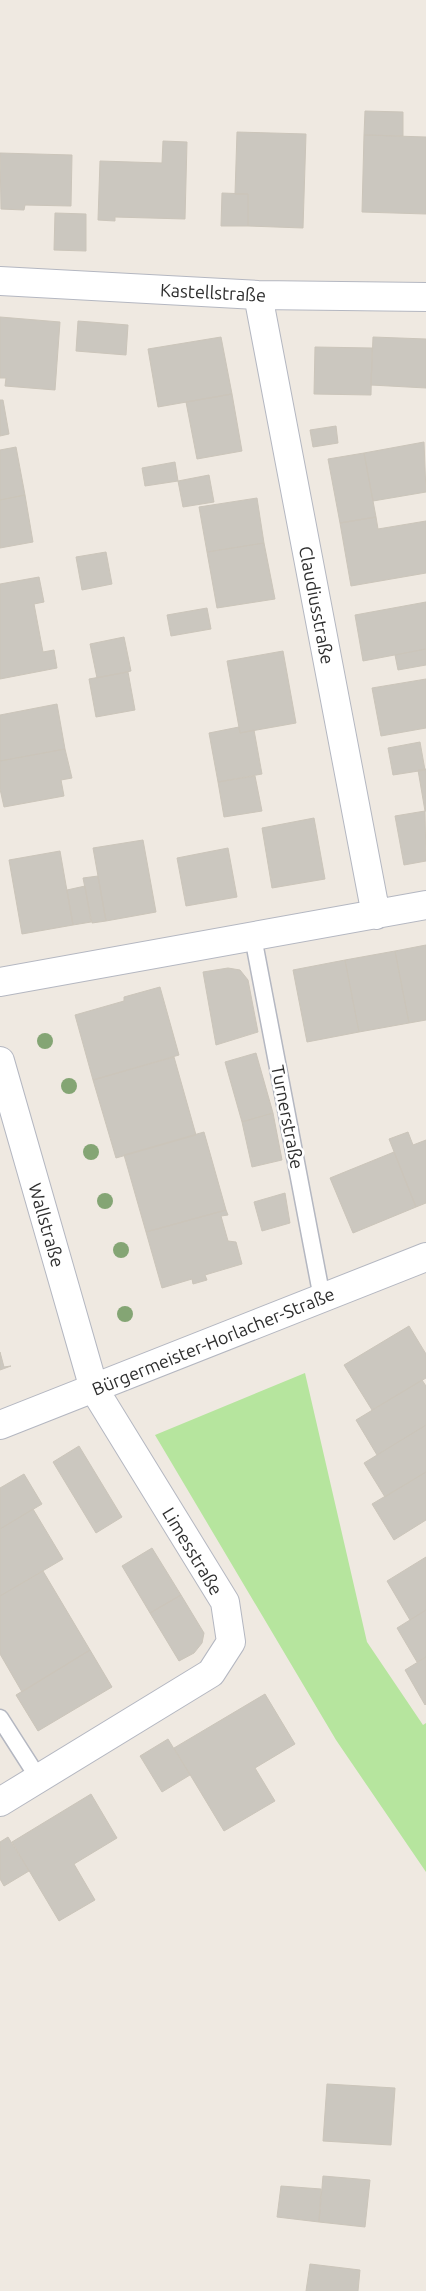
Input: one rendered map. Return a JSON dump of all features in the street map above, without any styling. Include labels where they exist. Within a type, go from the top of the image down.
[{"type":"street","name":"Kastellstraße","points":[[0,281],[258,295],[426,297]]},
{"type":"street","name":"Claudiusstraße","points":[[258,295],[376,915]]},
{"type":"street","points":[[0,982],[426,905]]},
{"type":"street","name":"Wallstraße","points":[[0,1061],[94,1389]]},
{"type":"street","name":"Bürgermeister-Horlacher-Straße","points":[[0,1425],[426,1257]]},
{"type":"street","name":"Limesstraße","points":[[0,1802],[211,1672],[231,1642],[225,1602],[94,1389]]},
{"type":"lane","name":"Turnerstraße","points":[[253,937],[322,1298]]},
{"type":"lane","points":[[0,1718],[39,1779]]},
{"type":"green space","points":[[305,1373],[367,1642],[423,1725],[426,1723],[426,1872],[336,1740],[155,1435]]},
{"type":"building","points":[[365,111],[403,112],[403,136],[364,135]]},
{"type":"building","points":[[237,132],[306,134],[303,228],[248,226],[248,194],[235,194]]},
{"type":"building","points":[[364,135],[426,137],[426,214],[362,212]]},
{"type":"building","points":[[163,141],[187,142],[185,219],[115,217],[115,221],[98,220],[100,161],[162,163]]},
{"type":"building","points":[[0,153],[72,155],[71,206],[25,205],[24,210],[1,209]]},
{"type":"building","points":[[222,193],[248,194],[248,226],[221,226]]},
{"type":"building","points":[[55,213],[86,214],[86,251],[54,250]]},
{"type":"building","points":[[0,317],[60,322],[55,390],[5,386],[6,378],[0,378]]},
{"type":"building","points":[[78,321],[128,325],[126,355],[76,351]]},
{"type":"building","points":[[221,337],[232,394],[158,407],[148,349]]},
{"type":"building","points":[[373,337],[426,339],[426,388],[371,385]]},
{"type":"building","points":[[315,347],[372,348],[371,395],[314,394]]},
{"type":"building","points":[[232,394],[242,451],[197,459],[186,402]]},
{"type":"building","points":[[0,400],[3,400],[9,434],[0,436]]},
{"type":"building","points":[[336,426],[338,443],[313,447],[310,430]]},
{"type":"building","points":[[424,442],[426,492],[373,501],[364,453]]},
{"type":"building","points":[[16,447],[25,495],[0,500],[0,450]]},
{"type":"building","points":[[364,453],[376,517],[340,523],[328,459]]},
{"type":"building","points":[[175,462],[178,481],[145,486],[142,468]]},
{"type":"building","points":[[209,475],[214,502],[183,507],[178,481]]},
{"type":"building","points":[[25,495],[33,542],[0,548],[0,500]]},
{"type":"building","points":[[257,498],[264,543],[207,552],[199,507]]},
{"type":"building","points":[[376,517],[378,529],[426,521],[426,573],[351,586],[340,523]]},
{"type":"building","points":[[264,543],[275,599],[217,608],[207,552]]},
{"type":"building","points":[[106,552],[112,584],[82,590],[76,557]]},
{"type":"building","points":[[39,577],[44,602],[34,604],[43,652],[54,650],[57,668],[0,679],[0,584]]},
{"type":"building","points":[[426,602],[426,649],[363,661],[355,615]]},
{"type":"building","points":[[207,608],[211,629],[171,636],[167,615]]},
{"type":"building","points":[[124,637],[131,671],[97,678],[90,644]]},
{"type":"building","points":[[426,649],[426,665],[398,670],[395,655]]},
{"type":"building","points":[[283,651],[296,723],[240,733],[227,661]]},
{"type":"building","points":[[128,672],[135,710],[96,717],[89,679]]},
{"type":"building","points":[[426,679],[426,728],[381,736],[372,688]]},
{"type":"building","points":[[57,704],[65,749],[0,761],[0,715]]},
{"type":"building","points":[[239,727],[240,733],[254,730],[262,774],[218,782],[209,733]]},
{"type":"building","points":[[420,742],[425,770],[393,775],[388,748]]},
{"type":"building","points":[[65,749],[72,778],[61,780],[64,796],[4,807],[0,789],[0,761]]},
{"type":"building","points":[[426,769],[426,811],[425,811],[418,770]]},
{"type":"building","points":[[255,776],[262,811],[224,817],[218,782]]},
{"type":"building","points":[[425,811],[426,861],[404,865],[395,816]]},
{"type":"building","points":[[314,818],[325,879],[272,888],[262,828]]},
{"type":"building","points":[[143,840],[156,912],[106,921],[93,848]]},
{"type":"building","points":[[228,848],[237,897],[186,906],[177,858]]},
{"type":"building","points":[[60,851],[73,925],[22,934],[9,860]]},
{"type":"building","points":[[98,876],[106,921],[92,923],[83,878]]},
{"type":"building","points":[[85,886],[91,922],[73,925],[67,890]]},
{"type":"building","points":[[426,945],[426,1020],[409,1023],[395,951]]},
{"type":"building","points":[[395,951],[409,1023],[359,1032],[345,960]]},
{"type":"building","points":[[345,960],[359,1032],[307,1042],[293,970]]},
{"type":"building","points":[[228,968],[240,970],[248,980],[258,1032],[216,1045],[203,972]]},
{"type":"building","points":[[160,987],[179,1055],[93,1080],[75,1015],[124,1001],[124,997]]},
{"type":"building","points":[[256,1053],[273,1113],[242,1122],[225,1062]]},
{"type":"building","points":[[174,1057],[196,1135],[116,1158],[93,1080]]},
{"type":"building","points":[[273,1113],[282,1160],[252,1167],[242,1122]]},
{"type":"building","points":[[204,1132],[226,1210],[146,1232],[124,1155]]},
{"type":"building","points":[[408,1132],[413,1145],[426,1140],[426,1203],[416,1207],[389,1139]]},
{"type":"building","points":[[394,1152],[416,1207],[353,1233],[330,1178]]},
{"type":"building","points":[[285,1193],[290,1223],[262,1231],[254,1202]]},
{"type":"building","points":[[226,1210],[228,1215],[221,1216],[228,1241],[236,1242],[242,1264],[205,1275],[207,1280],[193,1284],[192,1279],[162,1288],[146,1232]]},
{"type":"building","points":[[409,1326],[426,1354],[426,1378],[372,1410],[344,1365]]},
{"type":"building","points":[[0,1352],[4,1367],[11,1366],[0,1370]]},
{"type":"building","points":[[422,1380],[426,1386],[426,1425],[377,1455],[356,1420]]},
{"type":"building","points":[[426,1425],[426,1472],[385,1497],[364,1463]]},
{"type":"building","points":[[79,1446],[122,1517],[96,1533],[53,1462]]},
{"type":"building","points":[[426,1472],[426,1520],[394,1540],[372,1504]]},
{"type":"building","points":[[24,1474],[42,1504],[0,1529],[0,1488]]},
{"type":"building","points":[[33,1509],[63,1559],[0,1596],[0,1529]]},
{"type":"building","points":[[152,1548],[181,1595],[150,1613],[122,1566]]},
{"type":"building","points":[[426,1557],[426,1610],[410,1620],[387,1581]]},
{"type":"building","points":[[43,1571],[90,1650],[22,1692],[0,1654],[0,1596]]},
{"type":"building","points":[[181,1595],[204,1633],[202,1643],[194,1653],[179,1661],[150,1613]]},
{"type":"building","points":[[426,1610],[426,1657],[417,1662],[397,1628]]},
{"type":"building","points":[[90,1650],[112,1687],[38,1731],[16,1695]]},
{"type":"building","points":[[426,1657],[426,1704],[425,1705],[405,1670]]},
{"type":"building","points":[[265,1694],[295,1744],[255,1768],[275,1801],[224,1831],[174,1748]]},
{"type":"building","points":[[168,1739],[190,1775],[162,1792],[140,1756]]},
{"type":"building","points":[[91,1794],[117,1838],[74,1864],[95,1900],[59,1921],[12,1842]]},
{"type":"building","points":[[8,1837],[29,1871],[4,1886],[0,1879],[0,1842]]},
{"type":"building","points":[[327,2084],[395,2088],[391,2145],[323,2141]]},
{"type":"building","points":[[323,2176],[370,2180],[365,2227],[319,2222]]},
{"type":"building","points":[[281,2186],[321,2189],[319,2222],[277,2217]]},
{"type":"building","points":[[310,2264],[360,2270],[358,2291],[306,2291]]}]
